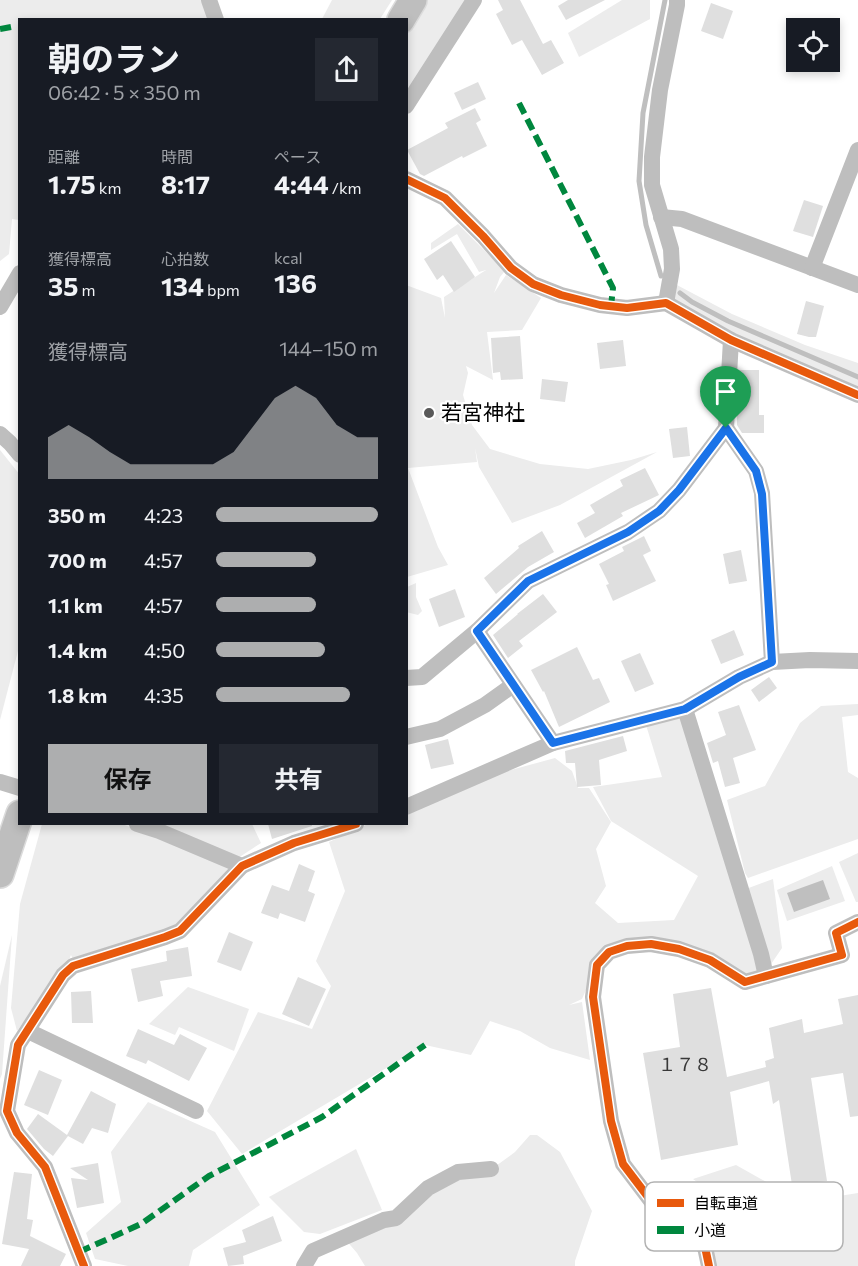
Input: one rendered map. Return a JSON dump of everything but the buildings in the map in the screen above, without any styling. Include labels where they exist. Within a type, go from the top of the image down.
[{"type":"highway","points":[[402,18],[412,0]]},
{"type":"highway","points":[[0,874],[18,820]]},
{"type":"street","points":[[210,0],[215,18]]},
{"type":"street","points":[[408,103],[474,0]]},
{"type":"street","points":[[666,303],[672,269],[671,249],[652,185],[652,157],[660,90],[677,0]]},
{"type":"street","points":[[812,268],[858,150]]},
{"type":"street","points":[[408,180],[445,198],[511,268],[533,284],[561,295],[600,305],[627,308],[666,303],[731,340],[858,395]]},
{"type":"street","points":[[661,217],[682,219],[858,285]]},
{"type":"street","points":[[0,307],[18,276]]},
{"type":"street","points":[[408,678],[422,677],[477,631],[528,581],[628,532],[659,511],[679,490],[726,428],[731,340]]},
{"type":"street","points":[[726,428],[756,471],[762,494],[772,662]]},
{"type":"street","points":[[0,434],[18,453]]},
{"type":"street","points":[[477,631],[553,743]]},
{"type":"street","points":[[408,806],[553,743],[685,709],[739,677],[772,662],[858,661]]},
{"type":"street","points":[[408,737],[440,729],[485,705],[513,685]]},
{"type":"street","points":[[685,709],[766,976]]},
{"type":"street","points":[[0,782],[18,787]]},
{"type":"street","points":[[140,825],[242,866]]},
{"type":"street","points":[[84,1266],[45,1167],[17,1133],[3,1111],[18,1045],[63,975],[74,966],[180,931],[242,866],[294,843],[353,825]]},
{"type":"street","points":[[645,1193],[623,1164],[611,1121],[593,997],[597,965],[609,952],[627,946],[651,944],[679,949],[710,960],[745,982],[842,955],[836,933],[858,922]]},
{"type":"street","points":[[28,1031],[196,1112]]},
{"type":"street","points":[[304,1266],[313,1251],[384,1220],[396,1218],[428,1188],[458,1172],[490,1169]]},
{"type":"street","points":[[706,1251],[709,1266]]},
{"type":"shaded area","points":[[0,0],[201,0],[209,18],[18,18],[18,220],[12,219],[9,254],[0,261]]},
{"type":"shaded area","points":[[332,0],[392,0],[381,18],[323,18]]},
{"type":"shaded area","points":[[425,0],[471,0],[408,101],[408,27]]},
{"type":"shaded area","points":[[622,0],[650,0],[650,19],[579,57],[568,33]]},
{"type":"shaded area","points":[[458,224],[505,271],[494,293],[506,275],[541,298],[522,330],[487,332],[493,380],[466,366],[468,373],[463,395],[472,425],[490,449],[540,464],[588,469],[657,452],[560,505],[512,523],[479,467],[475,448],[477,462],[408,468],[408,286],[441,298],[445,318],[444,297],[486,270],[479,272],[457,234],[431,250],[431,243]]},
{"type":"shaded area","points":[[675,284],[732,314],[805,345],[858,363],[858,391],[669,305]]},
{"type":"shaded area","points":[[0,450],[18,472],[18,651],[0,720]]},
{"type":"shaded area","points":[[408,468],[438,547],[448,565],[408,577]]},
{"type":"shaded area","points":[[416,583],[416,597],[422,611],[418,615],[408,612],[408,587]]},
{"type":"shaded area","points":[[858,704],[858,715],[842,717],[848,772],[858,778],[858,839],[748,878],[727,800],[765,786],[800,723],[821,706]]},
{"type":"shaded area","points":[[668,718],[683,719],[738,892],[773,879],[782,948],[765,973],[739,978],[669,941],[608,950],[597,965],[582,999],[569,1005],[582,1002],[590,1060],[550,1048],[520,1031],[490,1021],[471,1055],[425,1045],[242,1154],[207,1111],[258,1012],[312,1029],[331,986],[316,961],[345,891],[329,842],[366,825],[408,825],[408,806],[460,784],[555,758],[572,771],[578,788],[589,788],[611,822],[596,849],[606,886],[595,903],[618,923],[674,920],[698,876],[611,821],[593,787],[662,777],[646,725]]},
{"type":"shaded area","points":[[42,825],[125,825],[232,866],[179,929],[75,964],[71,955],[66,967],[17,1031],[11,1008],[20,904]]},
{"type":"shaded area","points":[[139,825],[252,825],[261,843],[238,858]]},
{"type":"shaded area","points":[[858,853],[858,902],[856,902],[839,862]]},
{"type":"shaded area","points":[[832,866],[845,901],[787,921],[777,890]]},
{"type":"shaded area","points":[[823,880],[830,899],[794,912],[787,893]]},
{"type":"shaded area","points":[[12,935],[2,1074],[0,1079],[0,986]]},
{"type":"shaded area","points":[[188,987],[249,1009],[234,1051],[179,1027],[175,1035],[149,1024]]},
{"type":"shaded area","points":[[148,1102],[215,1132],[260,1205],[193,1250],[189,1266],[128,1266],[95,1259],[86,1233],[121,1202],[111,1152]]},
{"type":"shaded area","points":[[530,1135],[537,1135],[560,1152],[592,1211],[575,1266],[365,1266],[345,1239],[366,1233],[436,1184],[491,1169],[515,1152]]},
{"type":"shaded area","points":[[356,1149],[382,1210],[320,1234],[304,1232],[269,1197]]},
{"type":"shaded area","points":[[736,1165],[766,1182],[697,1182],[693,1179]]},
{"type":"shaded area","points":[[858,1193],[858,1266],[712,1266],[710,1251],[843,1251],[843,1195]]},
{"type":"waterway","points":[[661,276],[646,225],[639,181],[643,113],[665,0]]},
{"type":"waterway","points":[[680,293],[728,321],[858,377]]},
{"type":"marked path","points":[[0,29],[11,27]]},
{"type":"marked path","points":[[519,103],[613,288],[611,306]]},
{"type":"marked path","points":[[79,1252],[141,1224],[209,1176],[322,1117],[425,1045]]},
{"type":"cycle path","points":[[408,180],[445,198],[511,268],[533,284],[561,295],[600,305],[627,308],[666,303],[731,340],[858,395]]},
{"type":"cycle path","points":[[84,1266],[45,1167],[17,1133],[7,1111],[18,1045],[63,975],[73,966],[180,931],[242,866],[294,843],[353,825]]},
{"type":"cycle path","points":[[645,1193],[623,1164],[611,1121],[593,997],[597,965],[609,952],[627,946],[651,944],[679,949],[710,960],[745,982],[842,955],[836,933],[858,922]]},
{"type":"cycle path","points":[[706,1251],[709,1266]]},
{"type":"place","name":"若宮神社","points":[[429,413]]},
{"type":"route","points":[[726,428],[756,471],[762,494],[772,662],[739,677],[685,709],[553,743],[477,631],[528,581],[628,532],[659,511],[679,490],[726,428]]}]
